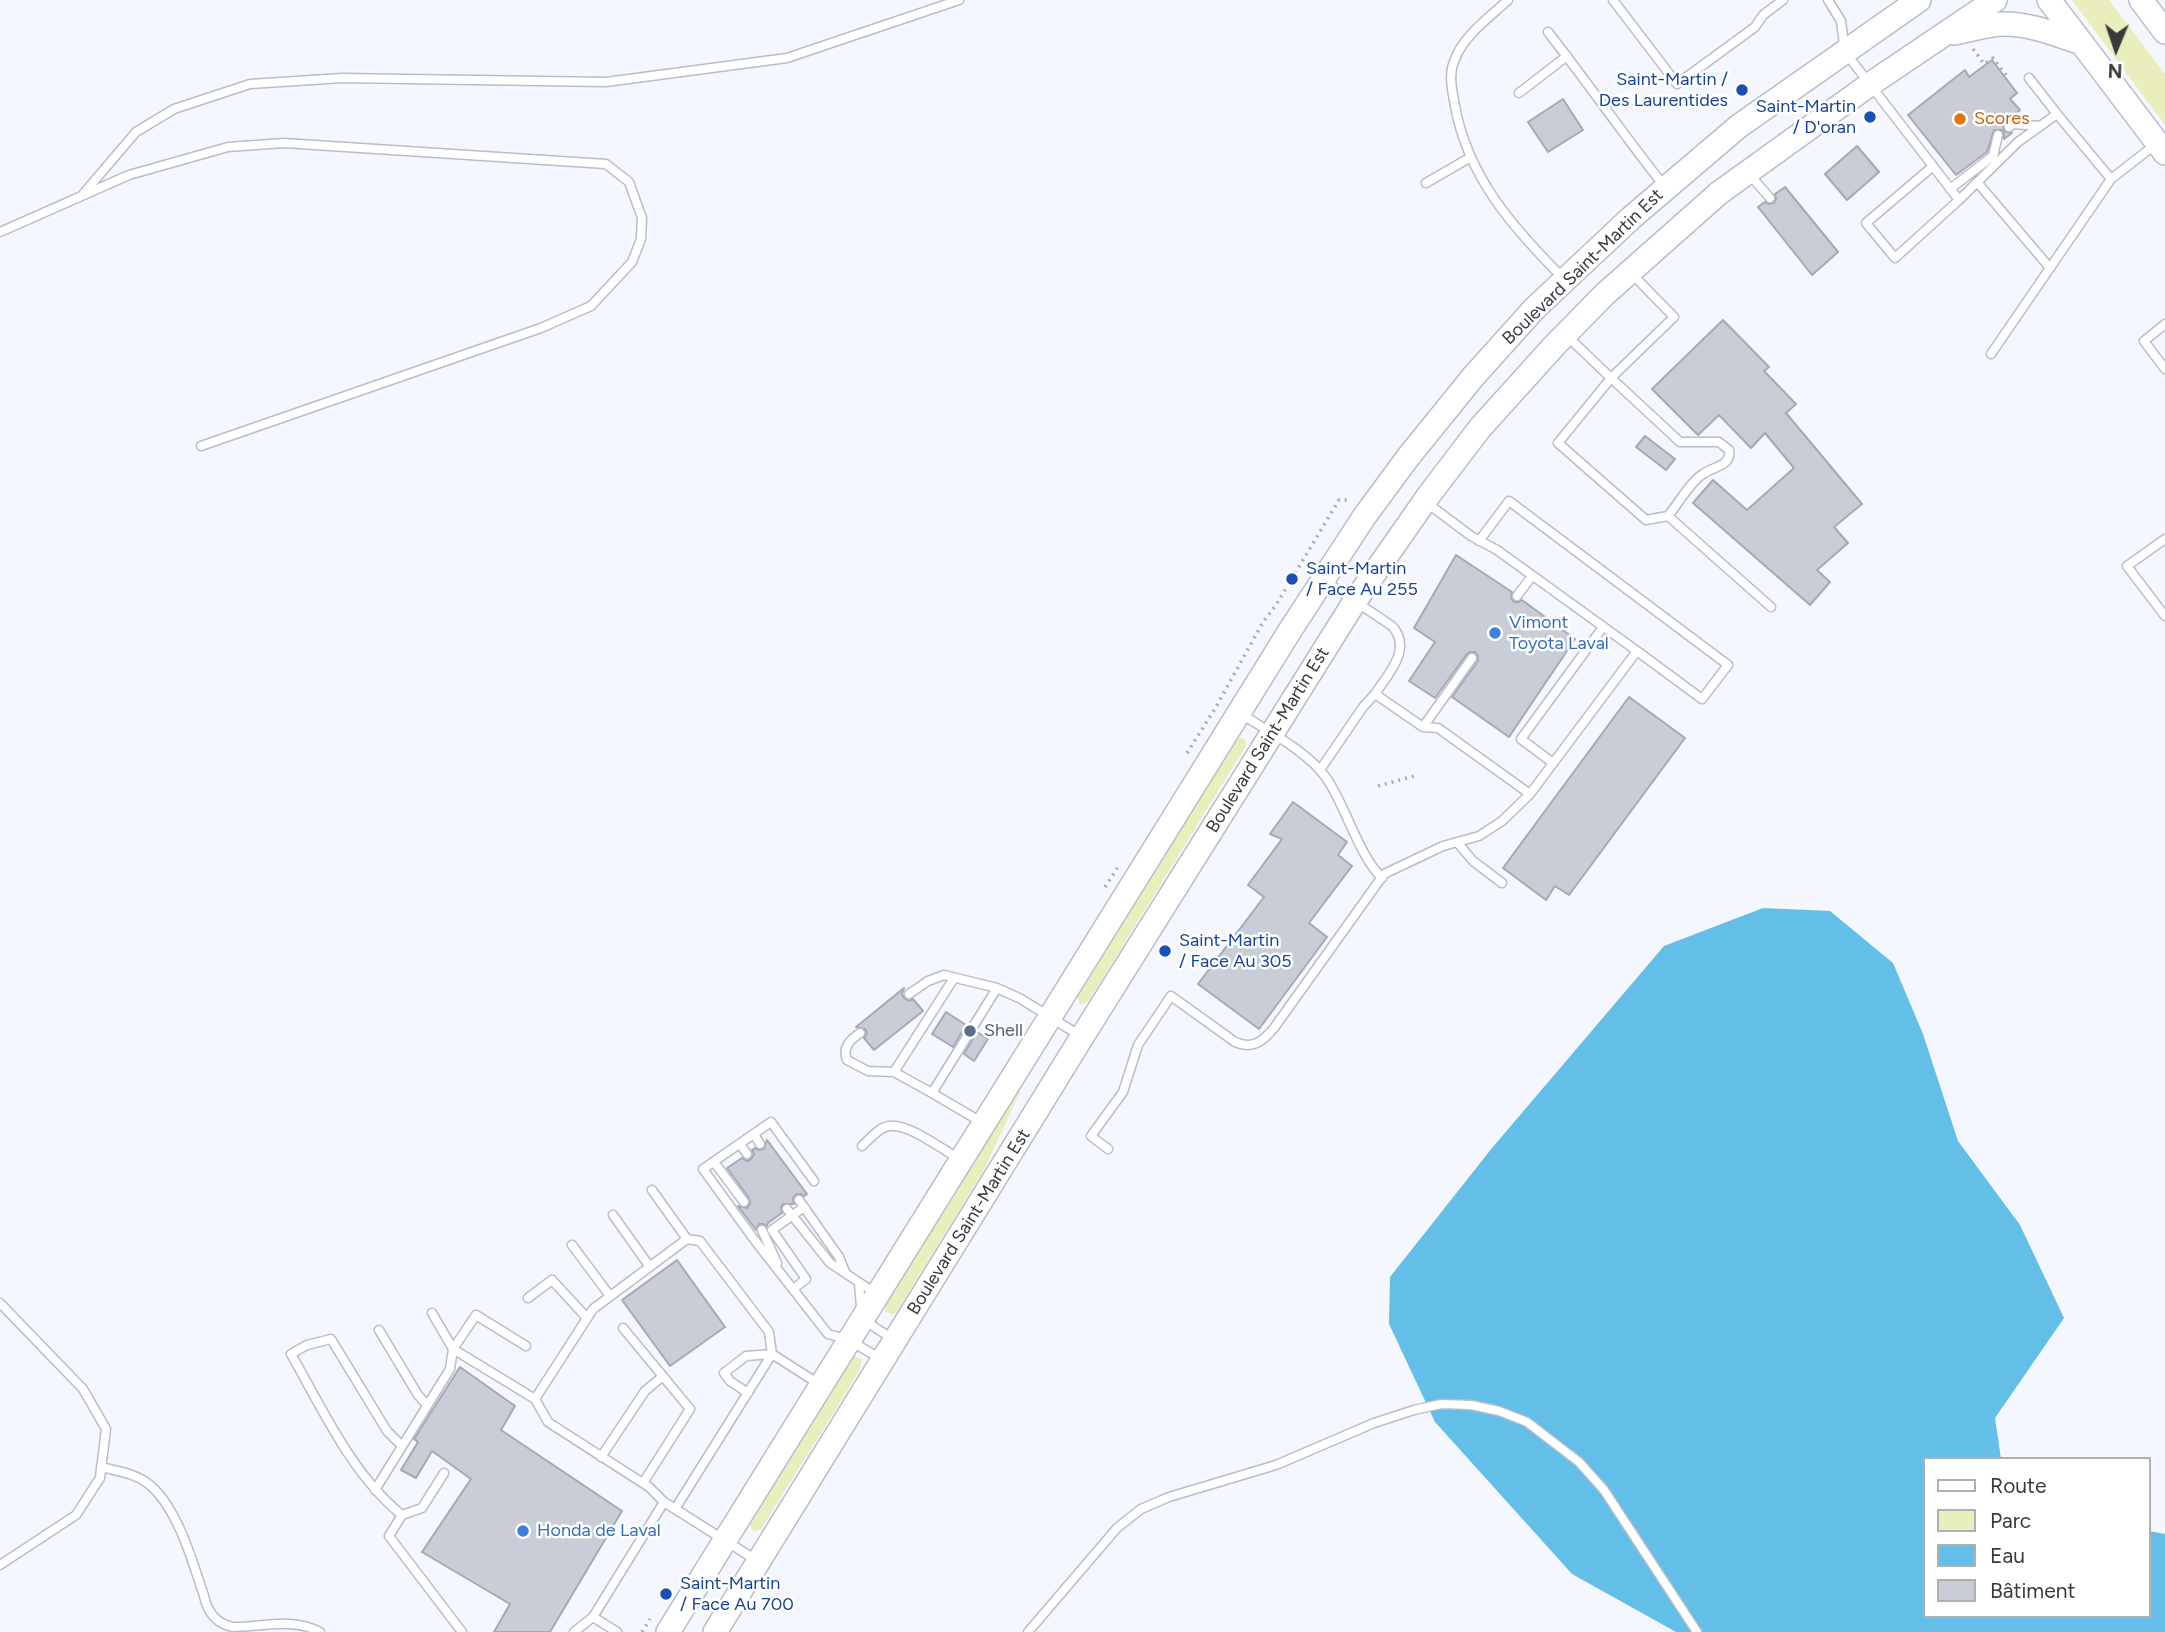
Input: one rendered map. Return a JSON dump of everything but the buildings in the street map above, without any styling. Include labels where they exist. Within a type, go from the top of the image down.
[{"type":"main road","name":"Boulevard Saint-Martin Est","points":[[657,1629],[725,1541],[862,1320],[868,1289],[961,1160],[1323,579],[1364,517],[1438,418],[1564,279],[1665,187],[1739,125],[1919,0]]},
{"type":"main road","name":"Boulevard Saint-Martin Est","points":[[715,1632],[1355,601],[1480,428],[1566,334],[1629,271],[1712,198],[1869,85],[1994,0]]},
{"type":"main road","points":[[2049,0],[2161,148]]},
{"type":"main road","points":[[2145,2],[2165,32]]},
{"type":"main road","points":[[1944,35],[2007,24],[2033,28],[2082,43]]},
{"type":"lane","points":[[83,195],[136,132],[174,109],[250,84],[342,78],[606,82],[787,58],[959,0]]},
{"type":"lane","points":[[1508,0],[1465,43],[1453,63],[1451,84],[1458,123],[1485,186],[1532,247],[1564,279]]},
{"type":"lane","points":[[1613,0],[1676,84],[1755,27],[1763,15],[1783,0]]},
{"type":"lane","points":[[1828,0],[1841,20],[1845,52],[1959,200]]},
{"type":"lane","points":[[1548,32],[1665,187]]},
{"type":"lane","points":[[1519,93],[1567,55]]},
{"type":"lane","points":[[2029,78],[2111,178]]},
{"type":"lane","points":[[1932,167],[1866,223],[1895,258],[2018,142],[2057,114]]},
{"type":"lane","points":[[2009,127],[2013,124],[2040,126]]},
{"type":"lane","points":[[1950,189],[1993,156],[1998,135]]},
{"type":"lane","points":[[0,232],[129,174],[228,147],[284,143],[606,164],[629,182],[642,218],[641,239],[632,262],[591,306],[541,328],[201,446]]},
{"type":"lane","points":[[1991,354],[2111,178],[2161,148]]},
{"type":"lane","points":[[1426,183],[1471,158]]},
{"type":"lane","points":[[1747,172],[1770,198]]},
{"type":"lane","points":[[1977,183],[2050,268]]},
{"type":"lane","points":[[1566,334],[1611,378],[1680,442],[1719,442],[1729,450],[1730,457],[1727,462],[1699,477],[1668,516],[1646,520],[1558,443],[1611,378],[1674,317],[1629,271]]},
{"type":"lane","points":[[2165,324],[2144,341],[2165,369]]},
{"type":"lane","points":[[1425,501],[1479,541],[1497,550],[1702,699],[1728,664],[1509,501],[1479,541]]},
{"type":"lane","points":[[1668,516],[1771,607]]},
{"type":"lane","points":[[2165,539],[2127,566],[2165,616]]},
{"type":"lane","points":[[1517,596],[1532,576]]},
{"type":"lane","points":[[1320,770],[1397,661],[1401,643],[1399,634],[1392,626],[1323,579]]},
{"type":"lane","points":[[1553,763],[1521,739],[1603,627]]},
{"type":"lane","points":[[1108,1149],[1091,1136],[1123,1092],[1138,1045],[1171,996],[1241,1045],[1261,1042],[1274,1028],[1382,878],[1392,869],[1443,846],[1488,831],[1530,794],[1637,651]]},
{"type":"lane","points":[[1423,727],[1472,658]]},
{"type":"lane","points":[[1375,694],[1423,727],[1438,728],[1530,794]]},
{"type":"lane","points":[[1239,712],[1307,758],[1320,770],[1342,804],[1372,867],[1382,878]]},
{"type":"lane","points":[[1457,842],[1473,861],[1502,883]]},
{"type":"lane","points":[[909,994],[940,976],[997,988],[1082,1037]]},
{"type":"lane","points":[[894,1072],[954,978]]},
{"type":"lane","points":[[932,1093],[997,988]]},
{"type":"lane","points":[[860,1033],[846,1046],[847,1060],[868,1071],[894,1072],[984,1124]]},
{"type":"lane","points":[[814,1181],[771,1122],[703,1169],[828,1334],[849,1340],[883,1360]]},
{"type":"lane","points":[[862,1146],[881,1129],[896,1126],[918,1135],[961,1160]]},
{"type":"lane","points":[[754,1134],[760,1144]]},
{"type":"lane","points":[[740,1144],[747,1154]]},
{"type":"lane","points":[[714,1162],[744,1202]]},
{"type":"lane","points":[[652,1190],[687,1239]]},
{"type":"lane","points":[[793,1289],[806,1279],[772,1230],[802,1204],[839,1257],[845,1272]]},
{"type":"lane","points":[[790,1212],[830,1263],[868,1289]]},
{"type":"lane","points":[[613,1215],[649,1267]]},
{"type":"lane","points":[[762,1230],[782,1275]]},
{"type":"lane","points":[[535,1399],[593,1308],[687,1239],[700,1241],[769,1332],[772,1354],[675,1509]]},
{"type":"lane","points":[[572,1245],[610,1296]]},
{"type":"lane","points":[[528,1298],[552,1280],[587,1318]]},
{"type":"lane","points":[[0,1303],[83,1389],[106,1429],[100,1478],[76,1515],[0,1565]]},
{"type":"lane","points":[[432,1313],[453,1349],[535,1399],[548,1422],[643,1483],[664,1502],[759,1562]]},
{"type":"lane","points":[[375,1490],[450,1369],[453,1349],[476,1315],[526,1346]]},
{"type":"lane","points":[[862,1320],[895,1341]]},
{"type":"lane","points":[[623,1328],[690,1409],[643,1483]]},
{"type":"lane","points":[[379,1330],[418,1395],[427,1405]]},
{"type":"lane","points":[[402,1446],[387,1431],[331,1339],[307,1345],[291,1354],[355,1463],[375,1490],[402,1515]]},
{"type":"lane","points":[[748,1393],[730,1381],[724,1373],[746,1356],[772,1354],[821,1386]]},
{"type":"lane","points":[[601,1457],[645,1391],[663,1376]]},
{"type":"lane","points":[[1028,1632],[1117,1528],[1141,1509],[1169,1497],[1276,1465],[1374,1423],[1441,1404],[1471,1405],[1499,1411],[1527,1422],[1578,1462],[1604,1490],[1697,1632]]},
{"type":"lane","points":[[101,1467],[134,1476],[150,1485],[159,1495],[172,1513],[208,1608],[216,1619],[233,1627],[286,1623],[303,1625],[320,1632]]},
{"type":"lane","points":[[444,1473],[422,1508],[402,1515],[389,1536],[462,1632]]},
{"type":"lane","points":[[574,1632],[593,1617],[664,1502]]},
{"type":"lane","points":[[593,1617],[617,1632]]},
{"type":"path","points":[[1971,47],[1984,64],[1993,58],[2006,75]]},
{"type":"path","points":[[1181,764],[1263,622],[1339,500]]},
{"type":"path","points":[[1378,786],[1414,776]]},
{"type":"path","points":[[1103,890],[1123,858]]},
{"type":"path","points":[[642,1632],[657,1629]]},
{"type":"green space","points":[[2072,0],[2109,0],[2165,74],[2165,125]]},
{"type":"green space","points":[[1239,737],[1246,740],[1246,746],[1088,1002],[1082,1005],[1079,1003],[1078,994]]},
{"type":"green space","points":[[1018,1090],[1020,1092],[984,1170],[896,1313],[886,1312],[884,1306]]},
{"type":"green space","points":[[855,1356],[862,1359],[860,1370],[761,1529],[752,1530],[749,1523]]},
{"type":"water","points":[[1763,908],[1830,911],[1893,963],[1923,1034],[1958,1141],[2020,1225],[2064,1318],[1995,1418],[2001,1457],[1924,1457],[1924,1618],[2151,1618],[2151,1531],[2165,1534],[2165,1632],[1676,1632],[1572,1574],[1435,1422],[1389,1324],[1390,1277],[1492,1148],[1664,946]]},
{"type":"place","name":"Saint-Martin / Des Laurentides","points":[[1742,90]]},
{"type":"place","name":"Saint-Martin / D'oran","points":[[1870,117]]},
{"type":"place","name":"Scores","points":[[1960,119]]},
{"type":"place","name":"Saint-Martin / Face Au 255","points":[[1292,579]]},
{"type":"place","name":"Vimont Toyota Laval","points":[[1495,633]]},
{"type":"place","name":"Saint-Martin / Face Au 305","points":[[1165,951]]},
{"type":"place","name":"Shell","points":[[970,1031]]},
{"type":"place","name":"Honda de Laval","points":[[523,1531]]},
{"type":"place","name":"Saint-Martin / Face Au 700","points":[[666,1594]]}]
